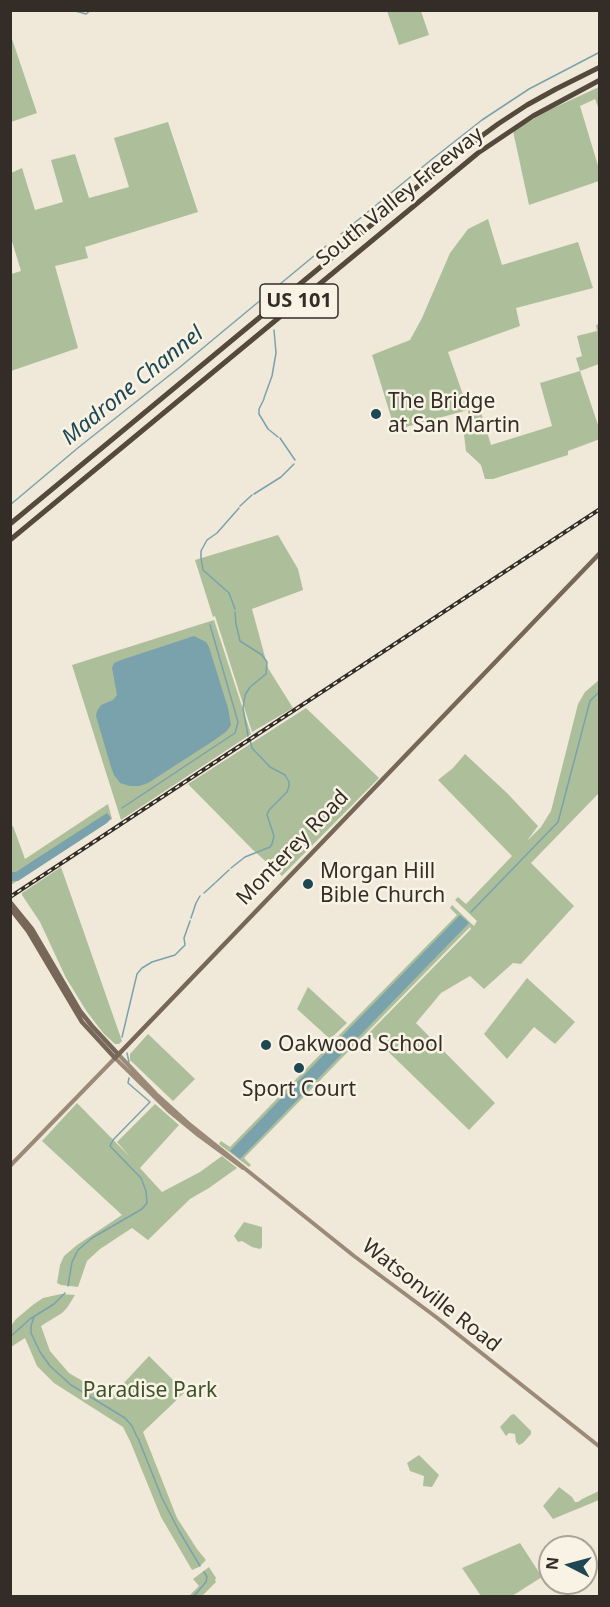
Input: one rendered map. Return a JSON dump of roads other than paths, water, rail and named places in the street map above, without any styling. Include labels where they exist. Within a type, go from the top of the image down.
[{"type":"highway","name":"South Valley Freeway","points":[[10,524],[457,154],[527,105],[600,67]]},
{"type":"highway","name":"South Valley Freeway","points":[[10,540],[471,159],[533,116],[600,80]]},
{"type":"main road","name":"Monterey Road","points":[[10,1166],[600,553]]},
{"type":"main road","points":[[12,906],[82,1022],[116,1056]]},
{"type":"main road","name":"Watsonville Road","points":[[116,1056],[165,1104],[242,1168],[600,1447]]},
{"type":"water","points":[[194,636],[206,642],[209,647],[231,725],[227,731],[213,741],[148,783],[130,786],[120,783],[111,767],[96,716],[101,705],[113,700],[117,695],[112,668],[114,663]]},
{"type":"water","points":[[107,813],[111,818],[107,823],[18,881],[11,881],[11,872],[16,872]]},
{"type":"water","points":[[460,915],[469,923],[240,1159],[230,1151]]},
{"type":"waterway","points":[[72,10],[86,14],[91,10]]},
{"type":"waterway","points":[[341,234],[482,120],[529,89],[600,52]]},
{"type":"waterway","points":[[275,295],[274,289],[326,246]]},
{"type":"waterway","name":"Madrone Channel","points":[[10,505],[274,289]]},
{"type":"waterway","points":[[264,398],[272,376],[276,353],[274,330]]},
{"type":"waterway","points":[[264,399],[259,414],[268,429],[278,437]]},
{"type":"waterway","points":[[280,438],[295,460]]},
{"type":"waterway","points":[[254,494],[281,477],[294,464]]},
{"type":"waterway","points":[[240,506],[252,495]]},
{"type":"waterway","points":[[235,609],[229,593],[203,570],[201,551],[207,540],[217,533],[239,508]]},
{"type":"waterway","points":[[235,612],[240,641],[262,655],[267,662],[266,674],[250,687],[245,695],[243,708],[248,736]]},
{"type":"waterway","points":[[122,808],[235,733],[238,722],[210,625]]},
{"type":"waterway","points":[[471,912],[558,822],[590,701],[600,691]]},
{"type":"waterway","points":[[231,868],[245,857],[270,847],[274,836],[267,815],[287,792],[289,786],[285,775],[270,767],[252,748],[250,740]]},
{"type":"waterway","points":[[216,882],[229,870]]},
{"type":"waterway","points":[[204,893],[215,883]]},
{"type":"waterway","points":[[191,918],[200,896]]},
{"type":"waterway","points":[[122,1037],[137,974],[152,962],[175,955],[185,945],[184,938],[190,921]]},
{"type":"waterway","points":[[127,1053],[129,1062]]},
{"type":"waterway","points":[[68,1286],[72,1262],[78,1250],[92,1238],[142,1209],[147,1203],[146,1191],[141,1178],[110,1146],[113,1140],[150,1102],[128,1083],[129,1078]]},
{"type":"waterway","points":[[10,1337],[65,1293]]},
{"type":"waterway","points":[[34,1317],[31,1333],[50,1366],[71,1385],[125,1418],[137,1437]]},
{"type":"waterway","points":[[138,1438],[162,1498],[200,1566]]},
{"type":"waterway","points":[[194,1596],[206,1582],[207,1577],[204,1572]]},
{"type":"railway","points":[[10,897],[600,509]]},
{"type":"place","name":"The Bridge at San Martin","points":[[376,414]]},
{"type":"place","name":"Morgan Hill Bible Church","points":[[308,884]]},
{"type":"place","name":"Oakwood School","points":[[266,1045]]},
{"type":"place","name":"Sport Court","points":[[299,1068]]},
{"type":"park label","name":"Paradise Park","points":[[150,1391]]}]
